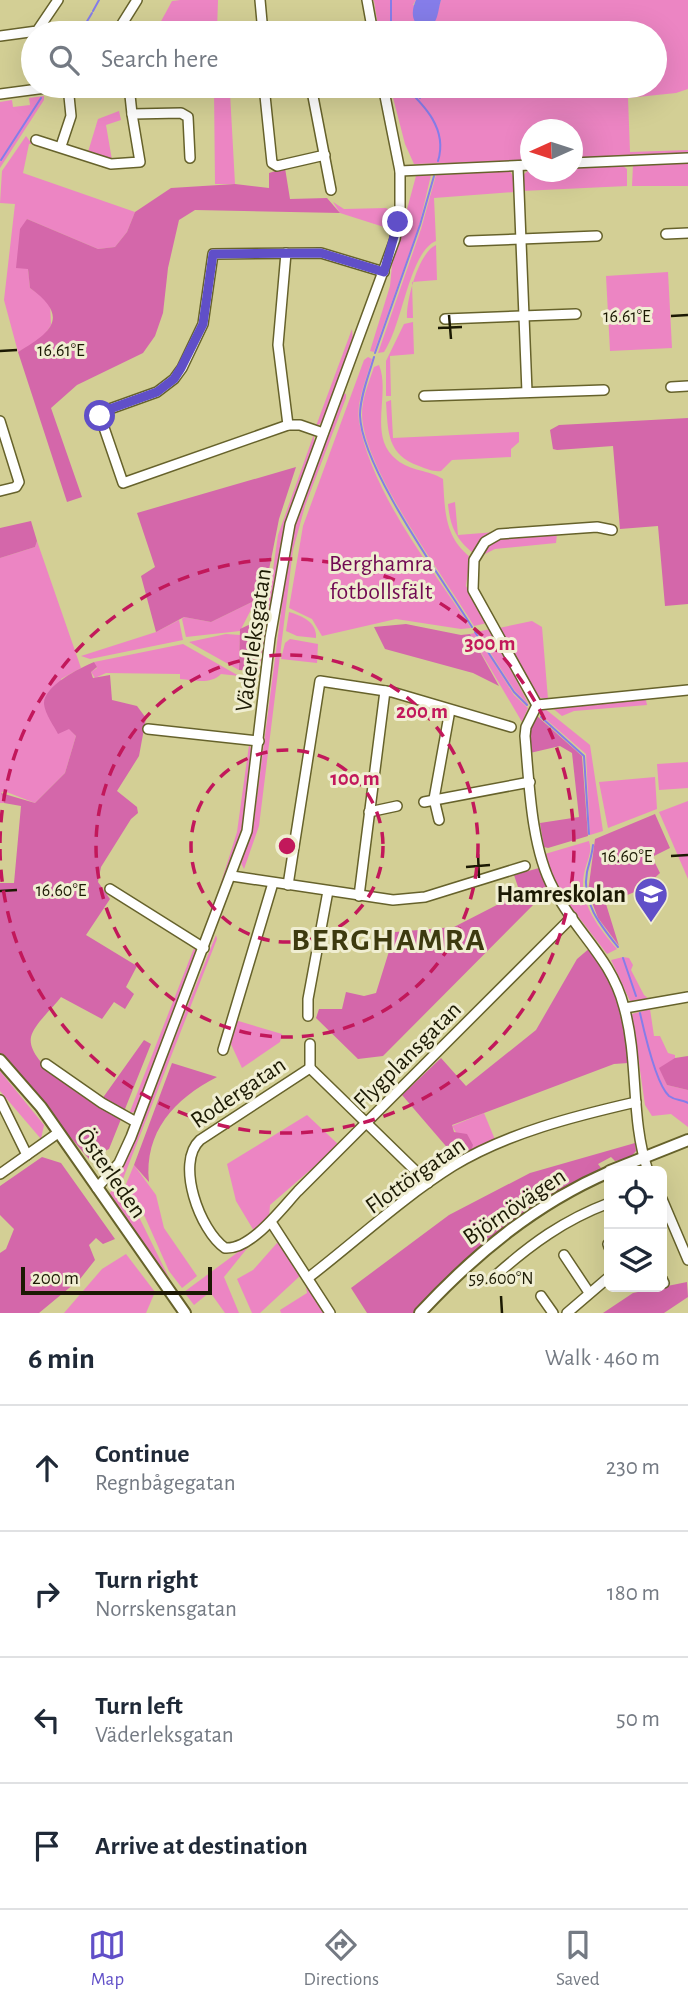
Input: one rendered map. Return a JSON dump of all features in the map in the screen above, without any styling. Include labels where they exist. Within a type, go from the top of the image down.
[{"type":"main road","name":"Österleden","points":[[0,1060],[41,1107],[185,1313]]},
{"type":"main road","name":"Björnövägen","points":[[624,1166],[688,1140]]},
{"type":"main road","name":"Björnövägen","points":[[420,1313],[468,1263],[497,1239],[564,1194],[604,1175]]},
{"type":"street","points":[[44,21],[58,0]]},
{"type":"street","points":[[124,21],[137,0]]},
{"type":"street","points":[[260,0],[262,21]]},
{"type":"street","points":[[367,0],[371,21]]},
{"type":"street","points":[[0,36],[21,33]]},
{"type":"street","points":[[0,94],[21,91]]},
{"type":"street","points":[[61,146],[71,116],[69,98]]},
{"type":"street","points":[[36,140],[111,164],[141,162],[130,98]]},
{"type":"street","points":[[265,98],[272,163],[278,166],[325,155]]},
{"type":"street","points":[[313,98],[331,190]]},
{"type":"street","name":"Väderleksgatan","points":[[97,1188],[118,1163],[136,1122],[247,831],[270,638],[290,524],[384,272],[398,222],[400,171],[385,98]]},
{"type":"street","points":[[132,114],[185,114],[188,117],[190,158]]},
{"type":"street","points":[[583,163],[688,158]]},
{"type":"street","points":[[400,171],[518,166],[527,392]]},
{"type":"street","points":[[666,234],[688,233]]},
{"type":"street","points":[[469,241],[597,236]]},
{"type":"street","points":[[286,253],[278,345],[288,425]]},
{"type":"street","points":[[323,433],[300,425],[288,425],[123,483],[100,416],[104,411],[157,392],[174,379],[200,335],[211,257],[217,254],[321,253],[384,272]]},
{"type":"street","points":[[445,319],[576,314]]},
{"type":"street","points":[[671,387],[688,386]]},
{"type":"street","points":[[424,396],[604,390]]},
{"type":"street","points":[[0,421],[19,482],[16,487],[0,491]]},
{"type":"street","points":[[537,705],[474,590],[474,560],[485,542],[499,534],[597,527],[612,530]]},
{"type":"street","points":[[288,885],[317,684],[324,681],[385,691],[511,727]]},
{"type":"street","points":[[537,705],[688,690]]},
{"type":"street","points":[[359,896],[385,691]]},
{"type":"street","points":[[537,705],[526,727],[530,782],[545,871],[558,898],[605,960],[625,1009],[647,1166]]},
{"type":"street","points":[[439,820],[434,799],[450,710]]},
{"type":"street","points":[[148,730],[259,741]]},
{"type":"street","points":[[424,802],[530,782]]},
{"type":"street","points":[[369,812],[397,806]]},
{"type":"street","points":[[232,876],[393,900],[425,897],[525,866]]},
{"type":"street","points":[[223,1050],[274,883]]},
{"type":"street","points":[[110,889],[204,947]]},
{"type":"street","points":[[308,1016],[308,999],[328,891]]},
{"type":"street","name":"Flygplansgatan","points":[[271,1222],[572,917]]},
{"type":"street","points":[[625,1009],[688,997]]},
{"type":"street","points":[[310,1044],[310,1068]]},
{"type":"street","points":[[46,1064],[102,1103],[136,1122]]},
{"type":"street","name":"Rodergatan","points":[[271,1222],[241,1245],[229,1249],[221,1246],[197,1204],[190,1174],[190,1153],[200,1140],[310,1068],[429,1183]]},
{"type":"street","points":[[0,1100],[27,1155]]},
{"type":"street","name":"Flottörgatan","points":[[308,1278],[429,1183],[455,1166],[497,1145],[566,1121],[636,1102]]},
{"type":"street","points":[[0,1174],[58,1133]]},
{"type":"street","points":[[495,1276],[531,1245],[564,1222],[604,1205]]},
{"type":"street","points":[[667,1212],[688,1260]]},
{"type":"street","points":[[271,1222],[330,1313]]},
{"type":"street","points":[[564,1255],[588,1292]]},
{"type":"street","points":[[567,1313],[604,1281]]},
{"type":"street","points":[[541,1296],[553,1313]]},
{"type":"green space","points":[[218,0],[217,21],[161,21],[172,1]]},
{"type":"green space","points":[[370,0],[416,0],[413,5],[438,9],[441,0],[688,0],[688,89],[667,94],[667,21],[377,21],[374,1]]},
{"type":"green space","points":[[29,98],[44,98],[0,168],[0,102],[12,100],[13,107],[30,105]]},
{"type":"green space","points":[[214,98],[230,98],[235,184],[215,184]]},
{"type":"green space","points":[[393,98],[628,98],[630,152],[688,150],[688,154],[583,159],[583,119],[520,119],[520,161],[414,164],[405,144]]},
{"type":"green space","points":[[119,111],[121,120],[106,125],[112,160],[88,152],[98,119]]},
{"type":"green space","points":[[26,136],[32,144],[29,144],[23,173],[135,212],[127,232],[115,247],[98,249],[27,219],[17,268],[28,268],[30,288],[50,302],[51,325],[42,339],[18,352],[4,300],[15,204],[0,203],[2,171]]},
{"type":"green space","points":[[688,163],[688,186],[632,186],[633,165]]},
{"type":"green space","points":[[623,166],[627,169],[627,186],[522,191],[523,182],[583,182],[583,168]]},
{"type":"green space","points":[[510,171],[515,180],[515,192],[434,198],[436,241],[419,259],[391,340],[384,352],[378,353],[421,229],[436,175]]},
{"type":"green space","points":[[431,175],[419,226],[374,352],[370,351],[390,286],[392,265],[416,176]]},
{"type":"green space","points":[[333,202],[344,209],[386,208],[389,210],[387,228],[340,213]]},
{"type":"green space","points":[[436,245],[437,280],[413,282],[424,257]]},
{"type":"green space","points":[[668,272],[672,348],[610,351],[606,276]]},
{"type":"green space","points":[[412,286],[413,318],[407,318],[409,300]]},
{"type":"green space","points":[[413,322],[414,354],[390,356],[391,396],[386,396],[386,361],[404,324]]},
{"type":"green space","points":[[352,329],[353,340],[323,422],[316,426]]},
{"type":"green space","name":"Berghamra fotbollsfält","points":[[368,357],[372,359],[358,413],[376,475],[405,529],[471,628],[461,629],[396,619],[322,636],[312,619],[289,608],[303,526],[364,360]]},
{"type":"green space","points":[[379,365],[383,389],[383,440],[388,451],[402,464],[443,479],[451,531],[461,549],[470,557],[466,586],[487,623],[474,626],[407,522],[375,463],[362,414],[370,378],[374,367]]},
{"type":"green space","points":[[341,393],[346,394],[346,398],[305,506],[293,550],[259,826],[244,869],[241,863],[253,828],[291,535]]},
{"type":"green space","points":[[391,400],[393,438],[519,432],[519,442],[511,449],[511,457],[452,460],[441,471],[427,469],[408,461],[395,449],[389,433],[386,402]]},
{"type":"green space","points":[[314,434],[314,446],[288,518],[257,681],[278,535]]},
{"type":"green space","points":[[455,502],[458,535],[495,532],[473,553],[462,543],[452,525],[448,504]]},
{"type":"green space","points":[[557,534],[556,543],[495,549],[479,557],[488,542],[499,537]]},
{"type":"green space","points":[[37,541],[81,668],[61,679],[69,728],[76,736],[65,773],[35,803],[4,791],[1,793],[4,803],[0,803],[0,558],[35,547]]},
{"type":"green space","points":[[256,600],[240,631],[186,637],[182,619],[184,617],[211,622]]},
{"type":"green space","points":[[289,612],[311,624],[316,638],[297,636],[286,631]]},
{"type":"green space","points":[[179,620],[183,640],[90,659],[81,656],[156,632]]},
{"type":"green space","points":[[532,621],[542,627],[548,699],[537,697],[499,628]]},
{"type":"green space","points":[[490,629],[529,705],[515,691],[477,632]]},
{"type":"green space","points":[[475,633],[514,695],[528,708],[522,722],[470,634]]},
{"type":"green space","points":[[226,634],[240,635],[239,670],[189,642]]},
{"type":"green space","points":[[290,639],[318,644],[317,663],[281,659],[285,643]]},
{"type":"green space","points":[[183,644],[239,676],[221,674],[212,680],[202,681],[180,679],[180,674],[106,673],[95,678],[91,672],[97,668],[94,662]]},
{"type":"green space","points":[[645,696],[647,705],[574,711],[562,716],[550,706]]},
{"type":"green space","points":[[544,708],[590,745],[603,831],[590,835],[586,754],[540,714]]},
{"type":"green space","points":[[249,745],[253,752],[241,837],[219,889],[237,832]]},
{"type":"green space","points":[[688,762],[688,788],[659,790],[657,764]]},
{"type":"green space","points":[[655,777],[657,809],[608,828],[599,782]]},
{"type":"green space","points":[[688,801],[688,879],[659,812]]},
{"type":"green space","points":[[589,841],[590,854],[584,874],[584,895],[592,915],[617,949],[607,954],[557,889],[545,854]]},
{"type":"green space","points":[[216,935],[217,939],[121,1184],[118,1180]]},
{"type":"green space","points":[[194,948],[197,954],[136,1111],[129,1114]]},
{"type":"green space","points":[[629,958],[633,965],[631,970],[644,995],[649,999],[631,1002],[629,999],[611,960]]},
{"type":"green space","points":[[650,1009],[654,1036],[660,1036],[668,1053],[675,1055],[675,1061],[660,1068],[667,1085],[688,1090],[688,1127],[671,1114],[652,1116],[645,1105],[632,1014]]},
{"type":"green space","points":[[235,1020],[282,1034],[280,1042],[242,1068],[230,1042]]},
{"type":"green space","points":[[0,1071],[44,1125],[41,1139],[0,1091]]},
{"type":"green space","points":[[484,1113],[496,1142],[470,1154],[452,1126]]},
{"type":"green space","points":[[307,1115],[339,1145],[270,1205],[269,1218],[254,1231],[236,1201],[227,1164]]},
{"type":"green space","points":[[134,1165],[156,1195],[164,1228],[197,1276],[182,1288],[169,1271],[145,1217],[124,1189]]},
{"type":"green space","points":[[116,1186],[139,1217],[174,1288],[109,1194]]},
{"type":"green space","points":[[253,1241],[224,1277],[239,1313],[225,1313],[210,1292],[194,1305],[184,1292]]},
{"type":"green space","points":[[277,1243],[282,1244],[301,1275],[260,1313],[252,1313],[237,1279],[253,1270]]},
{"type":"green space","points":[[126,1254],[155,1292],[146,1313],[64,1313],[102,1269]]},
{"type":"green space","points":[[306,1286],[326,1313],[281,1313],[280,1310],[307,1293]]},
{"type":"shaded area","points":[[416,0],[441,0],[434,21],[415,21],[413,8]]},
{"type":"shaded area","points":[[285,168],[290,199],[327,198],[340,213],[195,210],[179,220],[168,268],[163,313],[155,336],[143,353],[77,385],[51,408],[82,497],[67,502],[18,352],[47,331],[53,316],[50,307],[30,288],[28,269],[16,268],[20,229],[27,219],[98,249],[115,247],[127,232],[135,212],[171,188],[235,184],[269,188],[269,173]]},
{"type":"shaded area","points":[[688,418],[688,604],[665,606],[658,526],[620,529],[613,446],[553,449],[550,430],[559,425]]},
{"type":"shaded area","points":[[296,467],[279,519],[266,585],[256,600],[211,622],[184,617],[156,632],[141,576],[155,567],[137,513]]},
{"type":"shaded area","points":[[31,521],[37,541],[35,547],[0,558],[0,528]]},
{"type":"shaded area","points":[[261,619],[253,671],[239,670],[240,629]]},
{"type":"shaded area","points":[[406,624],[461,635],[470,634],[499,686],[473,673],[385,649],[374,627]]},
{"type":"shaded area","points":[[94,662],[97,667],[91,672],[93,678],[110,675],[112,700],[137,706],[146,718],[139,756],[117,791],[137,807],[138,813],[131,819],[101,867],[98,882],[110,899],[86,935],[137,966],[126,987],[134,994],[125,1009],[114,1002],[102,1019],[61,997],[36,1027],[31,1037],[32,1047],[45,1067],[97,1106],[144,1040],[151,1044],[109,1149],[89,1159],[0,1056],[0,883],[14,883],[21,806],[4,803],[1,793],[35,803],[65,773],[76,736],[69,729],[58,734],[46,712],[45,697],[63,678]]},
{"type":"shaded area","points":[[537,716],[582,756],[588,836],[548,848],[544,847],[540,823],[579,817],[572,753],[560,746],[530,753],[529,729]]},
{"type":"shaded area","points":[[655,814],[670,848],[652,857],[660,873],[644,888],[606,904],[619,946],[598,918],[588,892],[595,839]]},
{"type":"shaded area","points":[[539,868],[548,890],[383,1056],[358,1059],[316,1018],[319,1009],[342,1009],[346,992],[364,996],[376,993],[395,932],[454,927],[520,893],[514,875]]},
{"type":"shaded area","points":[[591,947],[617,1002],[628,1063],[614,1064],[452,1125],[454,1132],[467,1134],[473,1145],[470,1154],[457,1159],[402,1095],[441,1058],[466,1086],[536,1030],[577,959]]},
{"type":"shaded area","points":[[688,1056],[688,1090],[667,1085],[659,1068],[675,1058]]},
{"type":"shaded area","points":[[172,1063],[217,1077],[188,1096],[165,1119],[151,1148],[149,1182],[134,1165]]},
{"type":"shaded area","points":[[635,1143],[636,1151],[630,1158],[615,1161],[611,1157],[598,1164],[601,1168],[533,1209],[441,1284],[414,1313],[367,1313],[351,1288],[449,1215],[530,1173]]},
{"type":"shaded area","points":[[42,1157],[61,1163],[115,1239],[103,1244],[96,1238],[89,1245],[95,1260],[80,1279],[39,1313],[0,1313],[0,1253],[6,1249],[14,1229],[0,1215],[0,1186]]},
{"type":"shaded area","points":[[687,1282],[688,1297],[664,1313],[603,1313],[633,1293],[667,1292],[667,1286]]},
{"type":"waterway","points":[[93,11],[99,0]]},
{"type":"waterway","points":[[391,0],[391,21]]},
{"type":"waterway","points":[[87,21],[92,13]]},
{"type":"waterway","points":[[1,160],[41,98]]},
{"type":"waterway","points":[[416,98],[437,128],[440,138],[438,161]]},
{"type":"waterway","points":[[375,353],[420,225],[434,176]]},
{"type":"waterway","points":[[374,357],[360,408],[364,437],[388,493],[472,627]]},
{"type":"waterway","points":[[475,632],[514,692],[527,705]]},
{"type":"waterway","points":[[541,717],[584,756],[589,834]]},
{"type":"waterway","points":[[593,845],[587,872],[587,893],[599,922],[618,947]]},
{"type":"waterway","points":[[623,958],[636,996]]},
{"type":"waterway","points":[[640,1013],[651,1057],[664,1090],[672,1098],[688,1103]]},
{"type":"place","name":"Hamreskolan","points":[[651,924]]},
{"type":"district","name":"BERGHAMRA","points":[[389,939]]},
{"type":"route","points":[[100,416],[104,411],[157,392],[174,379],[200,335],[213,254],[321,253],[384,272],[398,222]]}]
